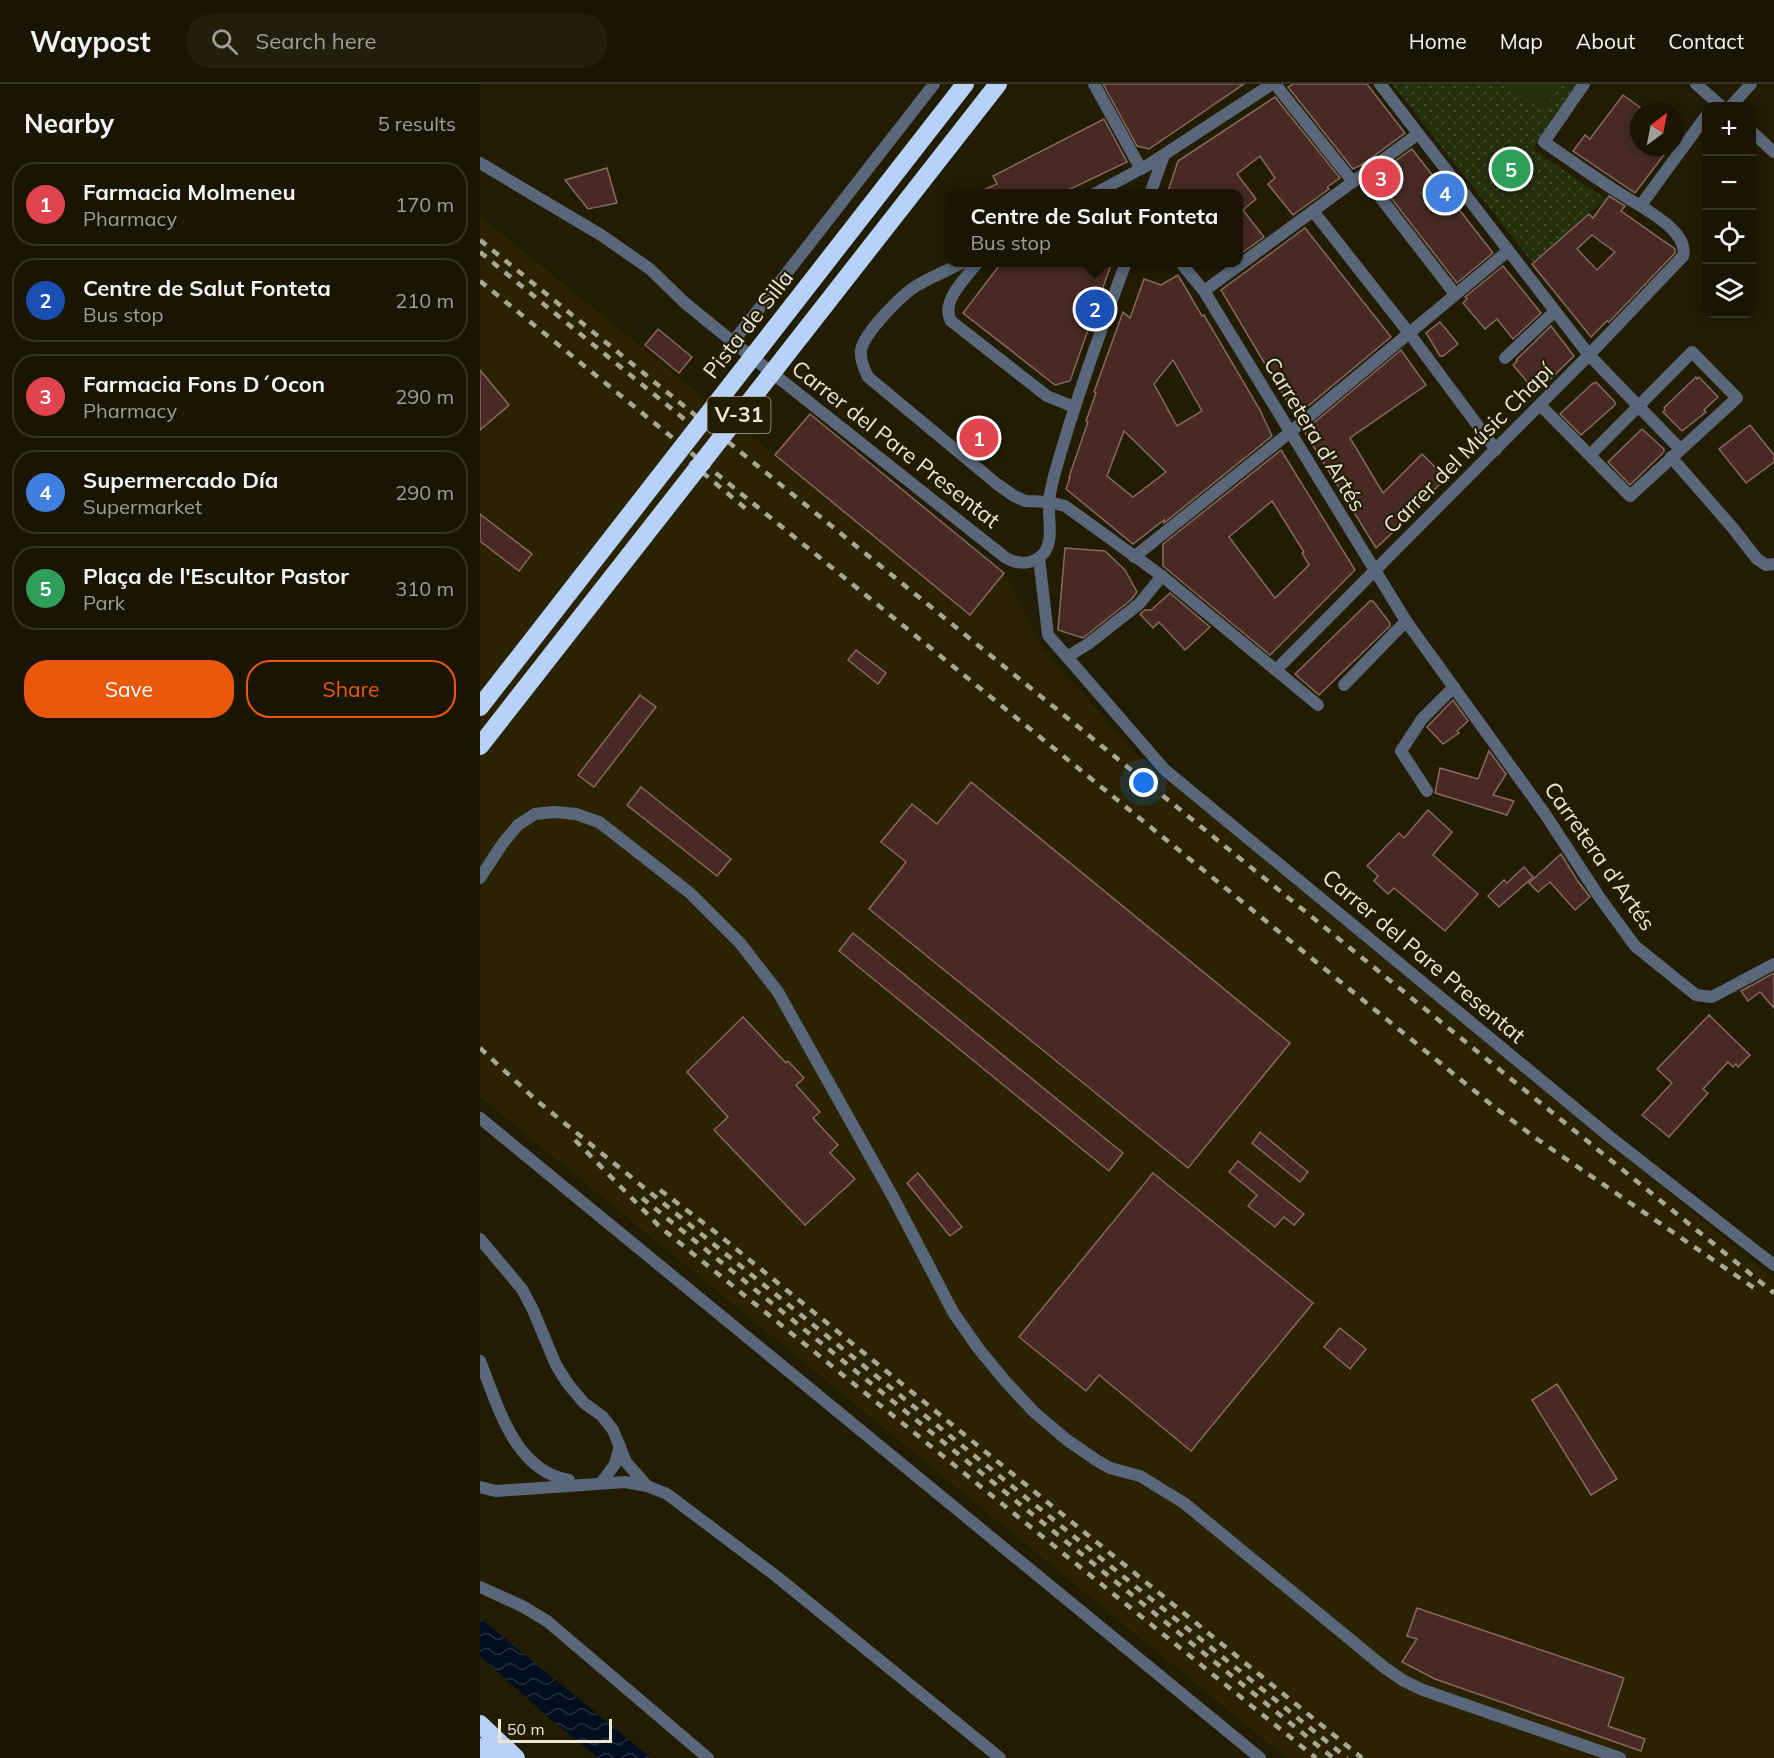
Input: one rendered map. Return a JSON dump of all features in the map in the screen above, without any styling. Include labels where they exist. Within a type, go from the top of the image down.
[{"type":"highway","name":"Pista de Silla","points":[[480,707],[965,84]]},
{"type":"highway","name":"V-31","points":[[480,746],[998,84]]},
{"type":"highway","points":[[480,1724],[516,1758]]},
{"type":"highway","points":[[480,1747],[494,1758]]},
{"type":"street","points":[[733,342],[934,84]]},
{"type":"street","points":[[1094,84],[1141,169]]},
{"type":"street","points":[[1103,189],[1164,155],[1274,84],[1358,178],[1455,294]]},
{"type":"street","points":[[1380,84],[1589,355],[1638,405],[1757,559],[1766,565],[1774,564]]},
{"type":"street","points":[[1584,84],[1544,142],[1616,191],[1641,205],[1702,123]]},
{"type":"street","points":[[1696,84],[1714,102]]},
{"type":"street","points":[[1735,102],[1751,84]]},
{"type":"street","points":[[1243,262],[1418,134]]},
{"type":"street","points":[[1756,136],[1774,152]]},
{"type":"street","points":[[1152,189],[1164,155]]},
{"type":"street","name":"Carrer del Pare Presentat","points":[[480,163],[602,235],[650,269],[733,342],[1012,561],[1026,563],[1039,558],[1048,546],[1049,502],[1074,406],[1123,267]]},
{"type":"street","name":"Carrer del Músic Chapí","points":[[1276,670],[1496,450],[1683,256],[1684,250],[1679,238],[1666,223],[1641,205]]},
{"type":"street","points":[[1313,211],[1409,333],[1496,450]]},
{"type":"street","points":[[1134,556],[1289,433],[1508,251]]},
{"type":"street","points":[[954,267],[919,285],[902,297],[871,332],[861,350],[863,368],[868,377],[997,484],[1025,501],[1049,502],[1065,506],[1162,576],[1318,705]]},
{"type":"street","points":[[974,267],[947,307],[947,315],[951,321],[1047,396],[1074,406]]},
{"type":"street","name":"Carretera d'Artés","points":[[1184,267],[1204,291],[1406,621],[1545,814],[1600,898],[1635,946],[1696,995],[1712,997],[1774,964]]},
{"type":"street","points":[[1204,291],[1237,267]]},
{"type":"street","points":[[1505,358],[1555,311]]},
{"type":"street","points":[[1540,405],[1630,496],[1737,398],[1692,352],[1590,455]]},
{"type":"street","name":"Carrer del Pare Presentat","points":[[1039,558],[1048,635],[1165,770],[1610,1137],[1774,1265]]},
{"type":"street","points":[[1067,657],[1088,644],[1139,604],[1162,576]]},
{"type":"street","points":[[1344,685],[1406,621]]},
{"type":"street","points":[[1427,791],[1401,751],[1422,719],[1454,687]]},
{"type":"street","points":[[480,878],[518,825],[535,814],[554,812],[576,814],[599,822],[690,893],[734,936],[765,972],[788,1008],[887,1187],[953,1312],[978,1348],[1034,1412],[1067,1440],[1096,1460],[1110,1468],[1140,1476],[1184,1503],[1385,1668],[1404,1681],[1423,1690],[1620,1758]]},
{"type":"street","points":[[480,1118],[1260,1758]]},
{"type":"street","points":[[480,1239],[522,1289],[556,1365],[568,1384],[584,1403],[608,1423],[626,1462],[646,1486]]},
{"type":"street","points":[[480,1361],[508,1431],[523,1453],[556,1478],[596,1483]]},
{"type":"street","points":[[596,1483],[615,1464],[620,1445]]},
{"type":"street","points":[[480,1487],[496,1491],[625,1482],[646,1486],[667,1494],[716,1530],[1000,1758]]},
{"type":"street","points":[[480,1587],[522,1606],[547,1621],[708,1758]]},
{"type":"shaded area","points":[[480,216],[775,455],[811,413],[1004,573],[1044,650],[1141,759],[1774,1279],[1774,1758],[1286,1758],[480,1097],[480,888],[485,871],[480,864]]},
{"type":"green space","points":[[1392,84],[1577,84],[1533,149],[1606,199],[1532,262]]},
{"type":"green space","points":[[1500,84],[1560,84],[1545,110]]},
{"type":"water","points":[[480,1618],[651,1758],[598,1758],[480,1656]]},
{"type":"building","points":[[1103,84],[1244,84],[1149,149],[1137,146]]},
{"type":"building","points":[[1293,84],[1367,84],[1405,133],[1353,169],[1288,87]]},
{"type":"building","points":[[1623,95],[1633,102],[1630,102],[1630,156],[1663,156],[1635,193],[1573,151],[1585,135],[1590,139]]},
{"type":"building","points":[[1275,97],[1340,178],[1327,187],[1329,189],[1293,215],[1268,184],[1275,178],[1260,156],[1237,174],[1256,199],[1243,210],[1243,189],[1169,189],[1178,161]]},
{"type":"building","points":[[1104,119],[1127,162],[1070,189],[986,189],[997,184],[993,176]]},
{"type":"building","points":[[1412,149],[1493,253],[1457,283],[1374,176]]},
{"type":"building","points":[[607,168],[617,203],[588,209],[565,180]]},
{"type":"building","points":[[1609,196],[1625,206],[1621,211],[1675,249],[1675,253],[1609,322],[1607,321],[1591,337],[1532,264],[1589,214],[1593,218]],"holes":[[[1592,235],[1615,252],[1597,270],[1577,249]]]},
{"type":"building","points":[[1243,210],[1264,237],[1243,252]]},
{"type":"building","points":[[1305,228],[1391,337],[1296,416],[1221,290]]},
{"type":"building","points":[[1503,266],[1541,313],[1513,339],[1497,319],[1485,329],[1463,303],[1467,299],[1465,297]]},
{"type":"building","points":[[998,267],[1110,267],[1070,381],[1055,385],[963,313]]},
{"type":"building","points":[[1178,275],[1260,410],[1272,436],[1164,523],[1164,520],[1133,544],[1066,489],[1088,422],[1086,421],[1096,393],[1094,392],[1123,312],[1130,318],[1144,279],[1161,285]],"holes":[[[1173,360],[1202,411],[1177,426],[1154,384]],[[1124,431],[1166,472],[1133,497],[1107,476]]]},
{"type":"building","points":[[1440,322],[1458,344],[1443,356],[1440,356],[1426,333]]},
{"type":"building","points":[[1551,326],[1574,356],[1538,391],[1537,389],[1535,391],[1513,365]]},
{"type":"building","points":[[658,329],[692,357],[679,373],[645,345]]},
{"type":"building","points":[[1401,350],[1426,385],[1350,438],[1383,493],[1422,454],[1446,478],[1376,548],[1304,431]]},
{"type":"building","points":[[480,370],[509,405],[480,430]]},
{"type":"building","points":[[1696,377],[1697,379],[1699,377],[1718,397],[1704,410],[1706,412],[1682,431],[1663,412],[1664,408]]},
{"type":"building","points":[[1596,382],[1615,402],[1615,405],[1581,435],[1560,414]]},
{"type":"building","points":[[810,414],[1004,573],[970,615],[775,455]]},
{"type":"building","points":[[1750,425],[1774,455],[1774,462],[1746,483],[1719,449]]},
{"type":"building","points":[[1642,429],[1664,449],[1664,452],[1630,485],[1608,462]]},
{"type":"building","points":[[1281,450],[1355,570],[1270,655],[1163,566],[1163,544]],"holes":[[[1272,501],[1304,552],[1302,553],[1309,565],[1275,598],[1229,537]]]},
{"type":"building","points":[[480,514],[532,554],[519,571],[480,541]]},
{"type":"building","points":[[1065,548],[1105,551],[1125,570],[1137,592],[1131,600],[1083,638],[1058,630]]},
{"type":"building","points":[[1170,593],[1210,627],[1185,650],[1159,622],[1153,628],[1140,614],[1145,610],[1151,610]]},
{"type":"building","points":[[1370,601],[1373,601],[1390,626],[1319,695],[1295,674]]},
{"type":"building","points":[[856,650],[886,673],[878,684],[848,660]]},
{"type":"building","points":[[640,695],[656,707],[594,787],[578,775]]},
{"type":"building","points":[[1453,700],[1468,721],[1457,731],[1459,733],[1443,744],[1427,727]]},
{"type":"building","points":[[1489,751],[1506,774],[1493,795],[1514,801],[1507,815],[1435,793],[1440,768],[1478,779]]},
{"type":"building","points":[[971,782],[1290,1043],[1188,1168],[869,909],[906,862],[881,842],[912,804],[937,824]]},
{"type":"building","points":[[641,787],[731,859],[717,876],[627,805]]},
{"type":"building","points":[[1428,810],[1452,832],[1433,855],[1478,894],[1445,931],[1394,888],[1388,894],[1374,881],[1378,876],[1367,866],[1399,833],[1404,838]]},
{"type":"building","points":[[1561,854],[1590,897],[1575,910],[1550,882],[1538,892],[1529,883]]},
{"type":"building","points":[[1524,867],[1533,877],[1499,907],[1488,896],[1504,880],[1507,883]]},
{"type":"building","points":[[853,933],[1123,1153],[1109,1171],[839,951]]},
{"type":"building","points":[[1774,973],[1774,1008],[1760,992],[1748,1001],[1741,991]]},
{"type":"building","points":[[1709,1015],[1750,1055],[1738,1067],[1736,1064],[1733,1067],[1728,1062],[1703,1089],[1708,1093],[1669,1137],[1642,1115],[1672,1083],[1657,1069]]},
{"type":"building","points":[[743,1017],[786,1063],[788,1061],[804,1078],[796,1085],[820,1112],[813,1118],[838,1145],[830,1153],[855,1179],[805,1225],[714,1130],[728,1117],[687,1072]]},
{"type":"building","points":[[1260,1132],[1308,1172],[1300,1182],[1252,1143]]},
{"type":"building","points":[[1238,1161],[1304,1214],[1294,1225],[1284,1217],[1275,1227],[1248,1206],[1257,1195],[1229,1172]]},
{"type":"building","points":[[918,1173],[962,1227],[950,1236],[907,1183]]},
{"type":"building","points":[[1153,1173],[1313,1303],[1191,1451],[1099,1375],[1086,1391],[1019,1337]]},
{"type":"building","points":[[1340,1328],[1366,1349],[1350,1369],[1324,1347]]},
{"type":"building","points":[[1557,1384],[1617,1479],[1591,1495],[1532,1400]]},
{"type":"building","points":[[1417,1608],[1624,1678],[1608,1726],[1645,1739],[1641,1751],[1435,1679],[1402,1662],[1417,1639],[1407,1636]]},
{"type":"railway","points":[[480,240],[1774,1293]]},
{"type":"railway","points":[[480,252],[689,423]]},
{"type":"railway","points":[[480,281],[1493,1106],[1537,1139],[1760,1292]]},
{"type":"railway","points":[[690,462],[751,513]]},
{"type":"railway","points":[[480,1048],[536,1100],[1347,1758]]},
{"type":"railway","points":[[575,1140],[660,1227],[1316,1758]]},
{"type":"railway","points":[[660,1190],[709,1227],[1362,1758]]},
{"type":"railway","points":[[642,1198],[1332,1757]]},
{"type":"place","name":"Plaça de l'Escultor Pastor","points":[[1511,169]]},
{"type":"place","name":"Farmacia Fons D´Ocon","points":[[1381,178]]},
{"type":"place","name":"Supermercado Día","points":[[1445,193]]},
{"type":"place","name":"Centre de Salut Fonteta","points":[[1095,309]]},
{"type":"place","name":"Farmacia Molmeneu","points":[[979,438]]}]
